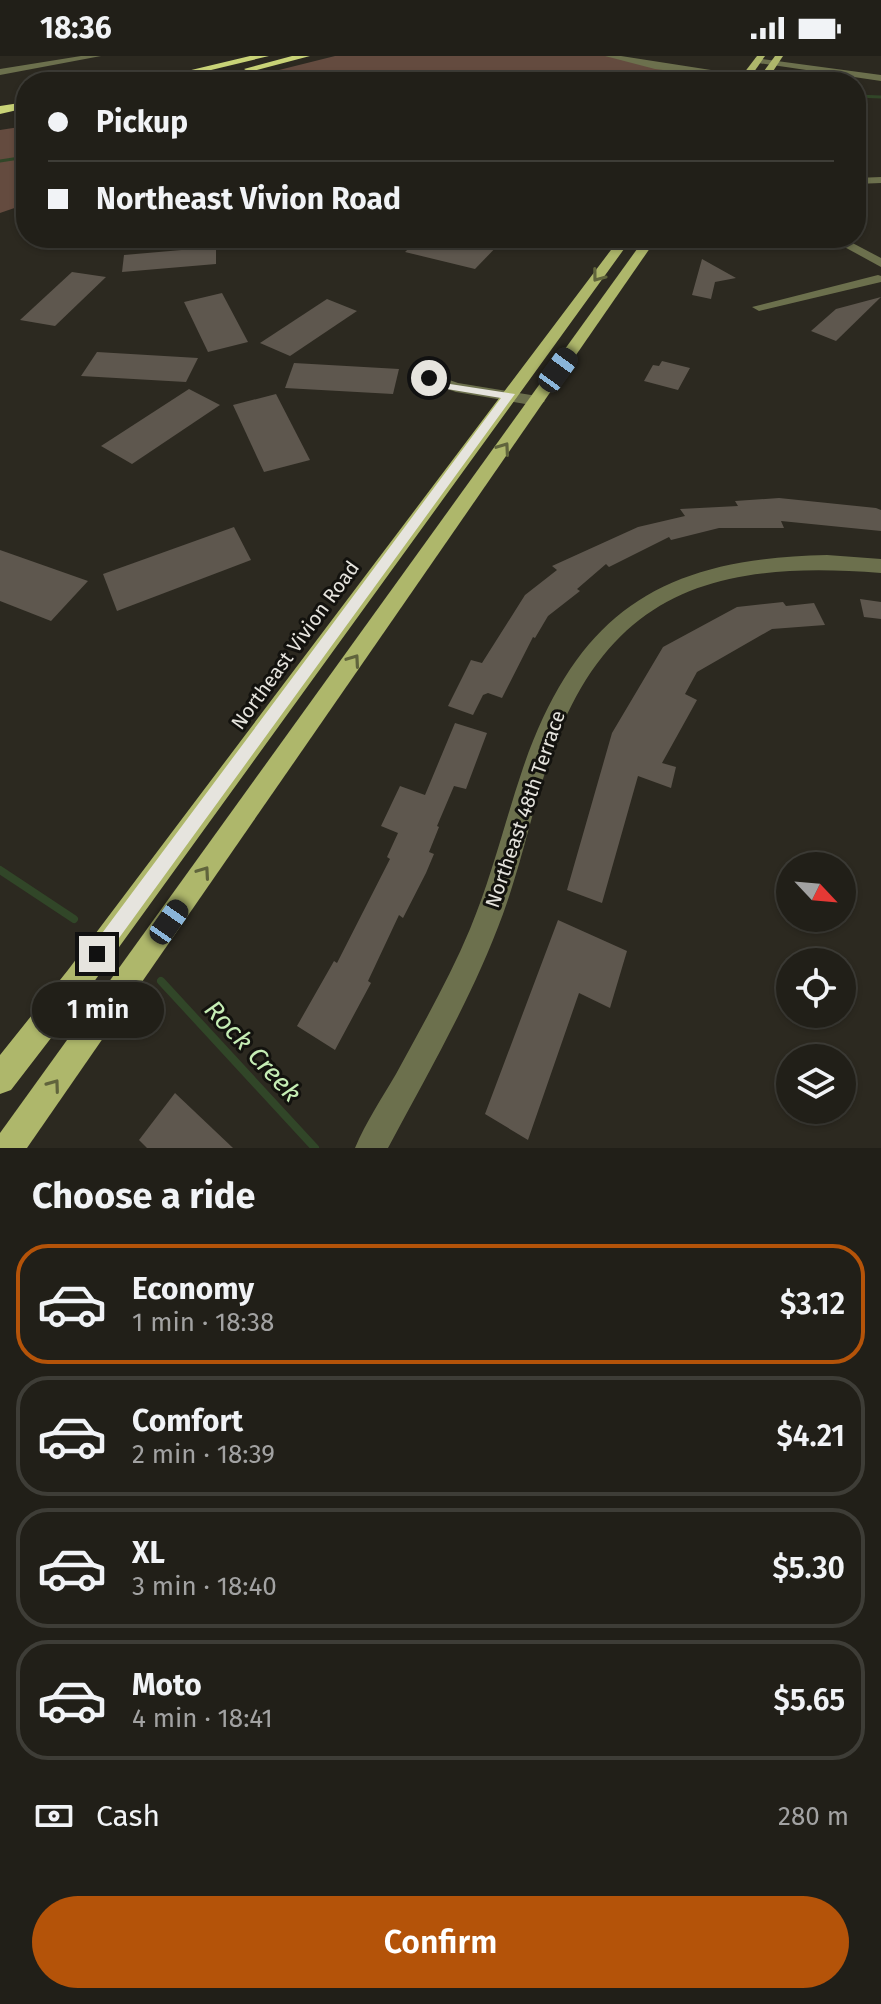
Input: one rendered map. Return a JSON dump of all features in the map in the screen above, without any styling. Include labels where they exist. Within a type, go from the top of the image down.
[{"type":"highway","points":[[191,72],[264,56]]},
{"type":"highway","points":[[235,72],[305,56]]},
{"type":"main road","name":"Northeast Vivion Road","points":[[0,1079],[78,980],[618,248]]},
{"type":"main road","points":[[8,1148],[644,248]]},
{"type":"main road","points":[[569,314],[584,334]]},
{"type":"street","points":[[9,56],[26,68]]},
{"type":"street","points":[[0,72],[97,56]]},
{"type":"street","points":[[609,56],[696,72]]},
{"type":"street","points":[[760,58],[848,72]]},
{"type":"street","points":[[848,248],[880,272]]},
{"type":"street","points":[[759,307],[880,272]]},
{"type":"street","points":[[510,394],[537,401]]},
{"type":"street","name":"Northeast 48th Terrace","points":[[371,1148],[455,993],[489,915],[549,728],[564,695],[604,640],[652,599],[705,574],[767,562],[872,565]]},
{"type":"shaded area","points":[[335,56],[609,56],[698,72],[271,72]]},
{"type":"shaded area","points":[[16,128],[16,207],[0,213],[0,130]]},
{"type":"building","points":[[216,248],[216,264],[122,272],[124,255]]},
{"type":"building","points":[[409,248],[495,248],[475,269],[405,252]]},
{"type":"building","points":[[702,259],[736,278],[715,282],[711,299],[692,295]]},
{"type":"building","points":[[72,272],[106,277],[55,326],[20,320]]},
{"type":"building","points":[[222,293],[248,342],[208,352],[184,302]]},
{"type":"building","points":[[881,297],[836,341],[811,331],[836,309]]},
{"type":"building","points":[[327,299],[357,311],[290,356],[260,343]]},
{"type":"building","points":[[97,352],[198,358],[186,382],[81,376]]},
{"type":"building","points":[[662,361],[690,368],[678,390],[644,381],[653,365],[659,366]]},
{"type":"building","points":[[294,363],[399,369],[393,394],[285,388]]},
{"type":"building","points":[[189,389],[220,405],[132,464],[101,446]]},
{"type":"building","points":[[276,394],[310,460],[264,472],[233,405]]},
{"type":"building","points":[[779,498],[876,508],[881,510],[881,531],[781,521],[784,528],[719,528],[671,540],[669,537],[609,567],[606,564],[577,589],[580,591],[548,616],[533,637],[502,698],[488,693],[483,695],[473,715],[448,706],[471,660],[482,663],[525,595],[557,570],[552,566],[638,527],[685,516],[680,509],[738,506],[735,501]]},
{"type":"building","points":[[234,527],[251,560],[117,611],[103,574]]},
{"type":"building","points":[[0,550],[88,581],[51,621],[0,601]]},
{"type":"building","points":[[860,599],[881,602],[881,619],[864,617]]},
{"type":"building","points":[[783,602],[786,606],[814,603],[825,625],[772,629],[697,672],[685,694],[697,700],[662,763],[676,767],[671,788],[638,776],[602,903],[567,890],[612,733],[663,647],[737,607]]},
{"type":"building","points":[[455,723],[487,733],[466,789],[454,786],[437,826],[429,852],[434,854],[426,873],[403,918],[399,915],[368,981],[371,983],[335,1050],[297,1026],[334,961],[337,963],[390,859],[387,857],[398,833],[381,826],[400,786],[425,795]]},
{"type":"building","points":[[558,920],[627,951],[610,1008],[579,993],[528,1140],[485,1114]]},
{"type":"building","points":[[175,1093],[233,1148],[147,1148],[139,1140]]},
{"type":"waterway","points":[[866,96],[881,97]]},
{"type":"waterway","points":[[0,161],[16,159]]},
{"type":"waterway","name":"Rock Creek","points":[[0,870],[74,919]]},
{"type":"waterway","name":"Rock Creek","points":[[161,981],[315,1148]]},
{"type":"route","points":[[97,954],[510,394],[497,396],[447,386],[429,378]]}]
